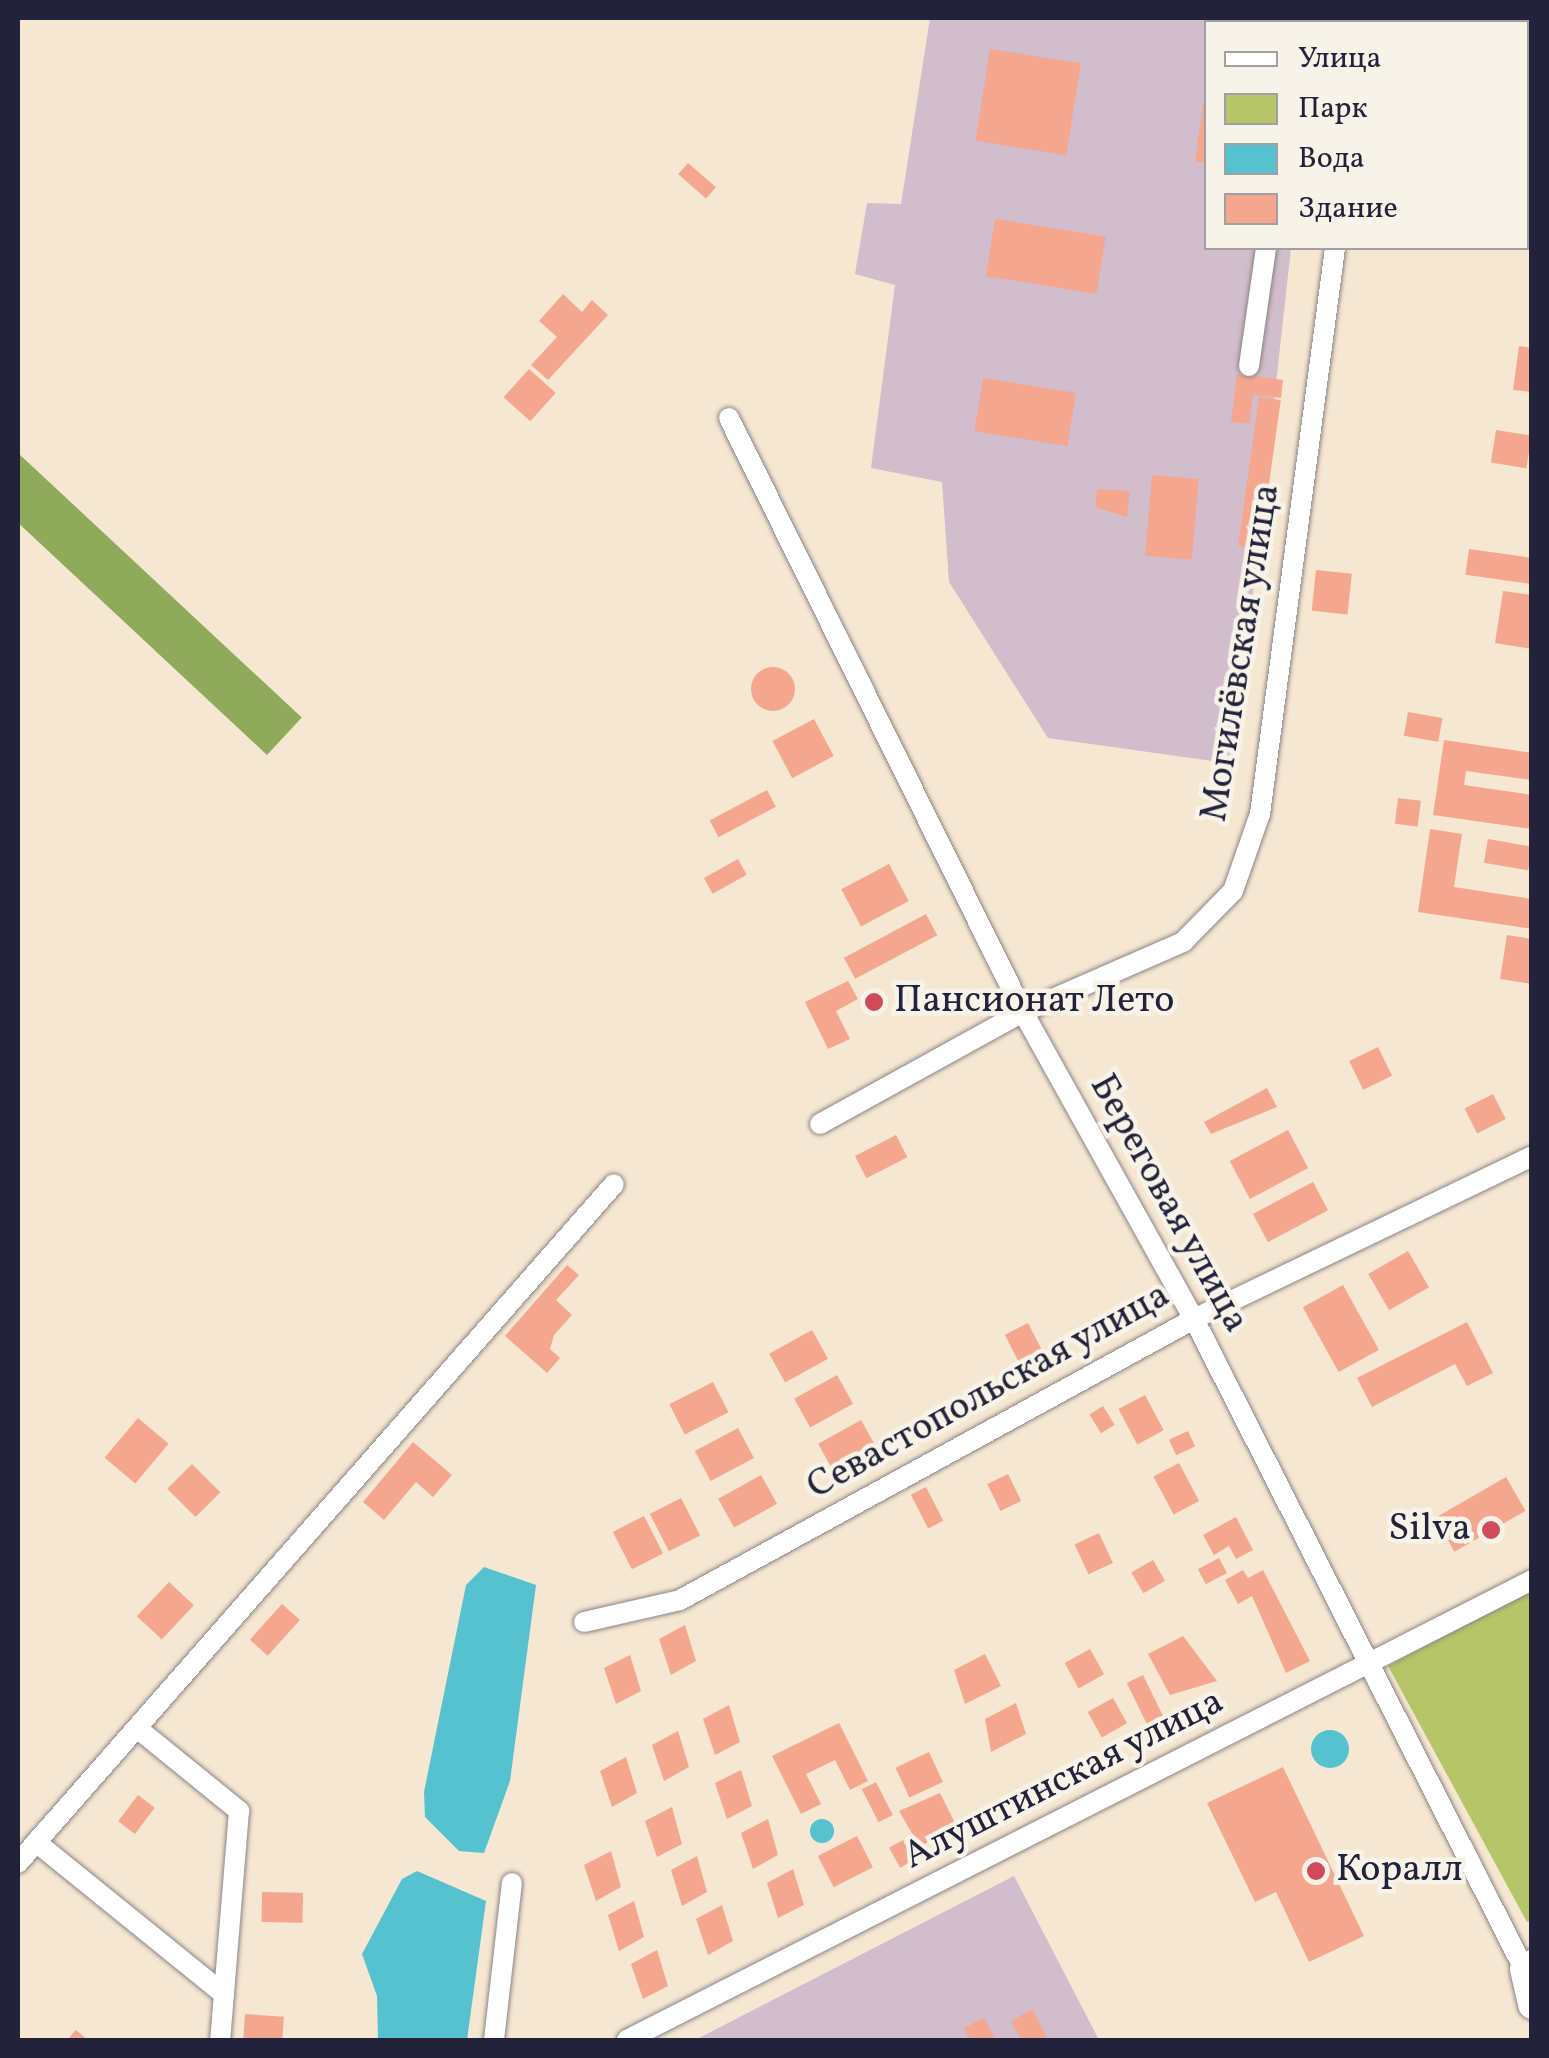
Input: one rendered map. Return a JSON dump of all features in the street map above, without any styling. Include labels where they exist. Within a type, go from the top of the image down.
[{"type":"main road","points":[[1528,1966],[1532,2005]]},
{"type":"street","points":[[1249,366],[1266,250]]},
{"type":"street","name":"Могилёвская улица","points":[[820,1124],[1022,1012],[1183,942],[1233,891],[1260,814],[1335,250]]},
{"type":"street","name":"Береговая улица","points":[[728,418],[1022,1012],[1194,1318],[1368,1664],[1528,1966]]},
{"type":"street","name":"Севастопольская улица","points":[[584,1622],[680,1600],[1194,1318],[1532,1156]]},
{"type":"street","points":[[18,1862],[614,1184]]},
{"type":"street","name":"Алуштинская улица","points":[[626,2040],[1532,1580]]},
{"type":"street","points":[[137,1728],[239,1811],[220,2040]]},
{"type":"street","points":[[36,1842],[224,1994]]},
{"type":"street","points":[[494,2040],[512,1883]]},
{"type":"shaded area","points":[[930,18],[1305,18],[1204,20],[1204,250],[1291,250],[1234,764],[1048,738],[949,582],[942,482],[871,468],[895,285],[855,274],[867,203],[901,204]]},
{"type":"shaded area","points":[[1014,1876],[1099,2040],[695,2040]]},
{"type":"green space","points":[[18,453],[302,718],[267,755],[18,523]]},
{"type":"green space","points":[[1531,1589],[1531,1921],[1527,1922],[1388,1666]]},
{"type":"water","points":[[484,1567],[536,1585],[510,1781],[484,1853],[459,1851],[425,1817],[424,1792],[466,1585]]},
{"type":"water","points":[[1330,1730],[1343,1736],[1349,1749],[1343,1762],[1330,1768],[1317,1762],[1311,1749],[1317,1736]]},
{"type":"water","points":[[822,1819],[834,1831],[822,1843],[810,1831]]},
{"type":"water","points":[[417,1871],[486,1901],[467,2040],[378,2040],[377,1996],[362,1954],[402,1879]]},
{"type":"building","points":[[1214,18],[1256,18],[1234,20]]},
{"type":"building","points":[[1415,18],[1513,18],[1468,20]]},
{"type":"building","points":[[990,49],[1081,63],[1066,155],[975,141]]},
{"type":"building","points":[[1204,99],[1204,163],[1195,161]]},
{"type":"building","points":[[688,163],[716,187],[706,199],[678,174]]},
{"type":"building","points":[[995,219],[1106,237],[1097,294],[986,276]]},
{"type":"building","points":[[563,294],[582,312],[592,300],[608,315],[548,380],[531,365],[557,337],[539,321]]},
{"type":"building","points":[[1519,346],[1532,348],[1532,392],[1513,390]]},
{"type":"building","points":[[529,369],[556,393],[530,421],[504,397]]},
{"type":"building","points":[[1237,374],[1283,380],[1281,398],[1253,395],[1250,424],[1231,422]]},
{"type":"building","points":[[983,378],[1076,393],[1067,446],[975,431]]},
{"type":"building","points":[[1259,397],[1281,400],[1260,549],[1238,546]]},
{"type":"building","points":[[1496,430],[1532,436],[1526,468],[1491,463]]},
{"type":"building","points":[[1152,475],[1199,479],[1192,560],[1145,556]]},
{"type":"building","points":[[1097,489],[1130,491],[1127,517],[1095,507]]},
{"type":"building","points":[[1469,549],[1532,558],[1529,584],[1465,575]]},
{"type":"building","points":[[1316,570],[1352,574],[1348,615],[1312,611]]},
{"type":"building","points":[[1503,591],[1532,595],[1532,649],[1495,643]]},
{"type":"building","points":[[773,667],[788,674],[795,689],[788,704],[773,711],[758,704],[751,689],[758,674]]},
{"type":"building","points":[[1408,712],[1442,718],[1438,742],[1404,736]]},
{"type":"building","points":[[814,719],[834,756],[792,778],[773,741]]},
{"type":"building","points":[[1444,740],[1532,753],[1532,780],[1466,771],[1464,785],[1532,795],[1532,829],[1433,815]]},
{"type":"building","points":[[767,790],[776,807],[719,837],[710,821]]},
{"type":"building","points":[[1398,798],[1421,801],[1418,827],[1395,824]]},
{"type":"building","points":[[1430,829],[1462,834],[1454,887],[1532,899],[1532,929],[1418,912]]},
{"type":"building","points":[[1488,839],[1532,847],[1528,870],[1484,863]]},
{"type":"building","points":[[738,859],[747,875],[713,894],[704,878]]},
{"type":"building","points":[[889,864],[909,901],[861,926],[841,889]]},
{"type":"building","points":[[926,914],[937,935],[855,979],[844,958]]},
{"type":"building","points":[[1507,935],[1532,939],[1532,984],[1500,979]]},
{"type":"building","points":[[848,981],[858,999],[836,1011],[850,1039],[828,1049],[805,1002]]},
{"type":"building","points":[[1378,1047],[1392,1076],[1363,1090],[1349,1061]]},
{"type":"building","points":[[1267,1088],[1277,1107],[1211,1134],[1204,1122]]},
{"type":"building","points":[[1493,1094],[1506,1119],[1477,1133],[1464,1109]]},
{"type":"building","points":[[1288,1130],[1308,1168],[1250,1199],[1230,1161]]},
{"type":"building","points":[[896,1135],[907,1157],[866,1178],[855,1156]]},
{"type":"building","points":[[1313,1182],[1328,1210],[1268,1242],[1253,1214]]},
{"type":"building","points":[[1408,1251],[1429,1287],[1389,1310],[1368,1274]]},
{"type":"building","points":[[567,1265],[579,1275],[556,1300],[572,1315],[554,1335],[550,1349],[560,1358],[547,1373],[505,1336]]},
{"type":"building","points":[[1343,1285],[1379,1350],[1339,1372],[1303,1307]]},
{"type":"building","points":[[1467,1322],[1493,1373],[1467,1386],[1455,1364],[1372,1407],[1357,1378]]},
{"type":"building","points":[[1028,1323],[1042,1351],[1019,1362],[1005,1335]]},
{"type":"building","points":[[812,1330],[828,1359],[785,1383],[769,1354]]},
{"type":"building","points":[[837,1375],[853,1404],[810,1428],[794,1399]]},
{"type":"building","points":[[713,1382],[728,1412],[685,1435],[669,1404]]},
{"type":"building","points":[[1145,1395],[1164,1430],[1137,1444],[1119,1409]]},
{"type":"building","points":[[1103,1406],[1115,1425],[1101,1433],[1089,1414]]},
{"type":"building","points":[[138,1418],[169,1444],[135,1484],[105,1458]]},
{"type":"building","points":[[861,1420],[877,1449],[834,1473],[818,1444]]},
{"type":"building","points":[[738,1428],[754,1458],[711,1481],[695,1451]]},
{"type":"building","points":[[1188,1431],[1195,1446],[1176,1455],[1169,1440]]},
{"type":"building","points":[[413,1442],[452,1475],[433,1497],[416,1482],[384,1520],[363,1502]]},
{"type":"building","points":[[1179,1463],[1199,1501],[1174,1515],[1153,1477]]},
{"type":"building","points":[[192,1464],[220,1492],[196,1517],[167,1489]]},
{"type":"building","points":[[1008,1474],[1021,1501],[1000,1511],[987,1484]]},
{"type":"building","points":[[761,1475],[777,1504],[734,1528],[718,1499]]},
{"type":"building","points":[[1506,1477],[1526,1511],[1454,1552],[1435,1518]]},
{"type":"building","points":[[926,1487],[943,1521],[928,1529],[911,1495]]},
{"type":"building","points":[[681,1498],[700,1535],[669,1551],[650,1514]]},
{"type":"building","points":[[644,1516],[663,1553],[632,1569],[613,1532]]},
{"type":"building","points":[[1236,1517],[1253,1550],[1236,1559],[1229,1546],[1214,1555],[1203,1535]]},
{"type":"building","points":[[1099,1533],[1113,1563],[1088,1574],[1075,1544]]},
{"type":"building","points":[[1219,1558],[1227,1573],[1206,1584],[1198,1569]]},
{"type":"building","points":[[1153,1560],[1165,1581],[1143,1593],[1131,1572]]},
{"type":"building","points":[[1243,1570],[1248,1578],[1263,1570],[1310,1661],[1286,1673],[1252,1596],[1238,1604],[1225,1580]]},
{"type":"building","points":[[169,1582],[194,1605],[162,1640],[137,1616]]},
{"type":"building","points":[[282,1604],[300,1620],[268,1656],[250,1640]]},
{"type":"building","points":[[685,1625],[696,1661],[671,1675],[659,1639]]},
{"type":"building","points":[[1183,1636],[1217,1681],[1170,1695],[1148,1654]]},
{"type":"building","points":[[1090,1649],[1104,1674],[1079,1688],[1065,1663]]},
{"type":"building","points":[[985,1654],[1001,1686],[965,1704],[954,1670]]},
{"type":"building","points":[[630,1655],[641,1691],[616,1704],[604,1668]]},
{"type":"building","points":[[1143,1675],[1169,1729],[1153,1737],[1127,1683]]},
{"type":"building","points":[[1113,1698],[1127,1723],[1102,1737],[1088,1712]]},
{"type":"building","points":[[1016,1703],[1026,1734],[991,1752],[985,1719]]},
{"type":"building","points":[[729,1705],[740,1742],[715,1755],[703,1719]]},
{"type":"building","points":[[839,1723],[868,1781],[850,1790],[835,1760],[806,1774],[821,1804],[801,1814],[772,1756]]},
{"type":"building","points":[[678,1731],[689,1767],[664,1781],[652,1745]]},
{"type":"building","points":[[929,1752],[943,1782],[909,1798],[895,1768]]},
{"type":"building","points":[[626,1757],[637,1793],[612,1807],[600,1771]]},
{"type":"building","points":[[1283,1767],[1364,1936],[1309,1962],[1276,1892],[1255,1902],[1207,1803]]},
{"type":"building","points":[[741,1770],[752,1806],[727,1819],[715,1783]]},
{"type":"building","points":[[876,1782],[893,1815],[879,1822],[862,1789]]},
{"type":"building","points":[[940,1793],[956,1825],[920,1847],[899,1811]]},
{"type":"building","points":[[138,1795],[155,1808],[135,1834],[118,1821]]},
{"type":"building","points":[[672,1807],[682,1844],[657,1857],[645,1821]]},
{"type":"building","points":[[768,1819],[778,1855],[753,1869],[741,1833]]},
{"type":"building","points":[[857,1836],[873,1867],[834,1887],[818,1856]]},
{"type":"building","points":[[903,1840],[914,1860],[900,1868],[889,1848]]},
{"type":"building","points":[[611,1851],[621,1887],[596,1901],[584,1865]]},
{"type":"building","points":[[697,1856],[707,1892],[682,1906],[671,1870]]},
{"type":"building","points":[[793,1869],[804,1905],[778,1918],[767,1883]]},
{"type":"building","points":[[262,1892],[303,1893],[302,1923],[261,1922]]},
{"type":"building","points":[[634,1901],[644,1937],[619,1951],[608,1915]]},
{"type":"building","points":[[722,1905],[733,1941],[708,1955],[696,1919]]},
{"type":"building","points":[[657,1950],[668,1986],[643,1999],[631,1964]]},
{"type":"building","points":[[1032,2009],[1048,2039],[1021,2040],[1011,2021]]},
{"type":"building","points":[[245,2014],[284,2017],[282,2040],[243,2040]]},
{"type":"building","points":[[984,2018],[996,2040],[970,2040],[964,2028]]},
{"type":"building","points":[[76,2030],[88,2040],[67,2040]]},
{"type":"place","name":"Пансионат Лето","points":[[874,1002]]},
{"type":"place","name":"Silva","points":[[1491,1530]]},
{"type":"place","name":"Коралл","points":[[1316,1871]]}]
